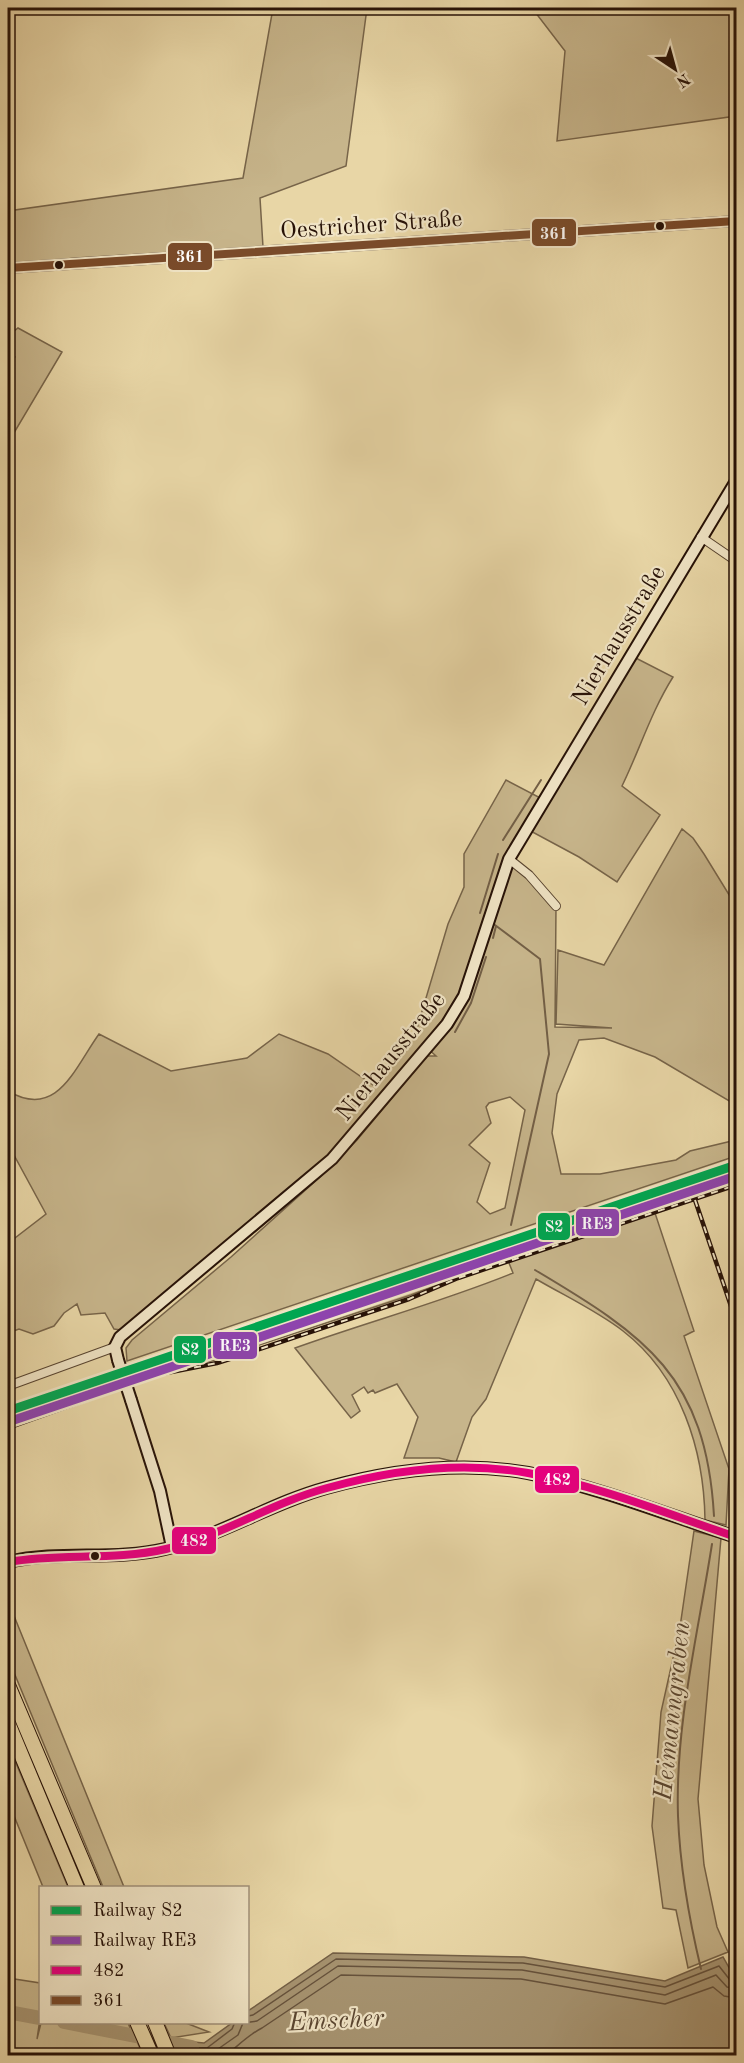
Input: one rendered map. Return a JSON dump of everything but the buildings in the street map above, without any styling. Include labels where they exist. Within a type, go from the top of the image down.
[{"type":"highway","points":[[8,1685],[94,1886]]},
{"type":"highway","points":[[8,1723],[77,1886]]},
{"type":"highway","points":[[138,2024],[152,2055]]},
{"type":"highway","points":[[156,2024],[169,2055]]},
{"type":"main road","name":"Nierhausstraße","points":[[115,1347],[128,1331],[332,1159],[447,1024],[465,996],[509,859],[736,481]]},
{"type":"main road","points":[[115,1347],[160,1491],[172,1547]]},
{"type":"main road","points":[[8,1562],[57,1554],[128,1554],[172,1547],[266,1508],[326,1488],[380,1476],[453,1467],[499,1470],[558,1480],[736,1537]]},
{"type":"street","name":"Oestricher Straße","points":[[8,268],[736,221]]},
{"type":"street","points":[[701,537],[736,561]]},
{"type":"street","points":[[509,859],[529,875],[556,906]]},
{"type":"street","points":[[8,1386],[115,1347]]},
{"type":"shaded area","points":[[273,8],[367,8],[346,166],[260,198],[263,247],[76,258],[8,265],[8,211],[243,178]]},
{"type":"shaded area","points":[[532,8],[736,8],[736,116],[557,141],[565,51]]},
{"type":"shaded area","points":[[18,328],[62,352],[8,443],[8,368],[15,357],[8,351],[8,336]]},
{"type":"shaded area","points":[[626,653],[673,677],[652,717],[622,786],[660,815],[617,882],[579,857],[527,829],[509,859],[556,906],[555,1027],[612,1028],[556,1024],[558,950],[604,965],[682,829],[693,838],[736,906],[736,1105],[655,1057],[604,1038],[579,1040],[557,1094],[552,1133],[561,1174],[600,1174],[676,1160],[690,1151],[736,1140],[736,1156],[127,1361],[126,1348],[132,1340],[231,1257],[320,1177],[357,1140],[427,1056],[436,1056],[425,1046],[334,1152],[121,1330],[114,1329],[105,1313],[81,1315],[77,1304],[64,1313],[54,1326],[33,1334],[19,1329],[8,1333],[8,1251],[15,1238],[46,1214],[8,1144],[8,1091],[25,1098],[39,1099],[52,1095],[72,1075],[99,1034],[171,1071],[247,1058],[279,1034],[328,1054],[376,1087],[415,1035],[448,924],[464,887],[464,854],[506,780],[544,800]],"holes":[[[510,1097],[525,1110],[505,1208],[490,1214],[477,1202],[490,1163],[469,1145],[491,1123],[486,1107],[489,1103]]]},
{"type":"shaded area","points":[[736,1170],[736,1181],[654,1210],[694,1331],[684,1336],[729,1469],[726,1525],[705,1520],[704,1494],[694,1441],[674,1392],[660,1370],[643,1349],[623,1331],[592,1310],[536,1279],[486,1399],[472,1417],[456,1462],[439,1458],[404,1458],[418,1417],[397,1384],[375,1393],[373,1390],[368,1393],[364,1387],[352,1395],[360,1411],[351,1418],[295,1348],[513,1273],[507,1258],[411,1295],[211,1361],[178,1365],[175,1363],[504,1252],[502,1248]]},
{"type":"shaded area","points":[[694,1531],[721,1538],[698,1799],[704,1865],[717,1927],[728,1952],[688,1968],[676,1910],[663,1908],[652,1826],[661,1712],[680,1627]]},
{"type":"shaded area","points":[[8,1601],[124,1886],[103,1886],[8,1658]]},
{"type":"shaded area","points":[[8,1744],[68,1886],[43,1886],[8,1801]]},
{"type":"shaded area","points":[[8,1978],[39,1983],[39,2018],[8,2012]]},
{"type":"shaded area","points":[[8,2013],[39,2019],[37,2039],[41,2024],[128,2024],[133,2035],[78,2025],[135,2037],[143,2055],[8,2055]]},
{"type":"shaded area","points":[[164,2024],[189,2024],[209,2032],[171,2038]]},
{"type":"water","points":[[333,1953],[524,1957],[665,1981],[723,1957],[736,1980],[736,2055],[193,2056],[179,2053],[173,2040],[204,2043],[231,2024],[249,2024],[249,2010]]},
{"type":"waterway","name":"Heimanngraben","points":[[503,840],[541,780]]},
{"type":"waterway","name":"Heimanngraben","points":[[480,913],[498,854]]},
{"type":"waterway","name":"Heimanngraben","points":[[495,925],[540,959],[549,1054],[511,1225]]},
{"type":"waterway","points":[[493,938],[496,926]]},
{"type":"waterway","points":[[455,1032],[471,1003],[486,957]]},
{"type":"waterway","name":"Heimanngraben","points":[[535,1270],[609,1317],[638,1340],[663,1365],[683,1394],[698,1428],[709,1468],[714,1516]]},
{"type":"waterway","name":"Heimanngraben","points":[[701,1969],[683,1874],[679,1835],[678,1782],[684,1714],[712,1544]]},
{"type":"waterway","name":"Emscher","points":[[8,2012],[39,2018]]},
{"type":"waterway","name":"Emscher","points":[[74,2024],[192,2047]]},
{"type":"railway","points":[[8,1428],[156,1375],[217,1363],[239,1356],[409,1299],[458,1278],[736,1185]]},
{"type":"railway","points":[[695,1200],[733,1312]]},
{"type":"rail line","name":"S2","points":[[8,1411],[736,1165]]},
{"type":"rail line","name":"RE3","points":[[11,1421],[736,1176]]},
{"type":"transit line","name":"361","points":[[8,268],[736,221]]},
{"type":"transit line","name":"482","points":[[8,1562],[28,1559],[127,1555],[166,1549],[207,1536],[286,1502],[327,1488],[376,1476],[452,1468],[503,1469],[581,1485],[736,1537]]}]
